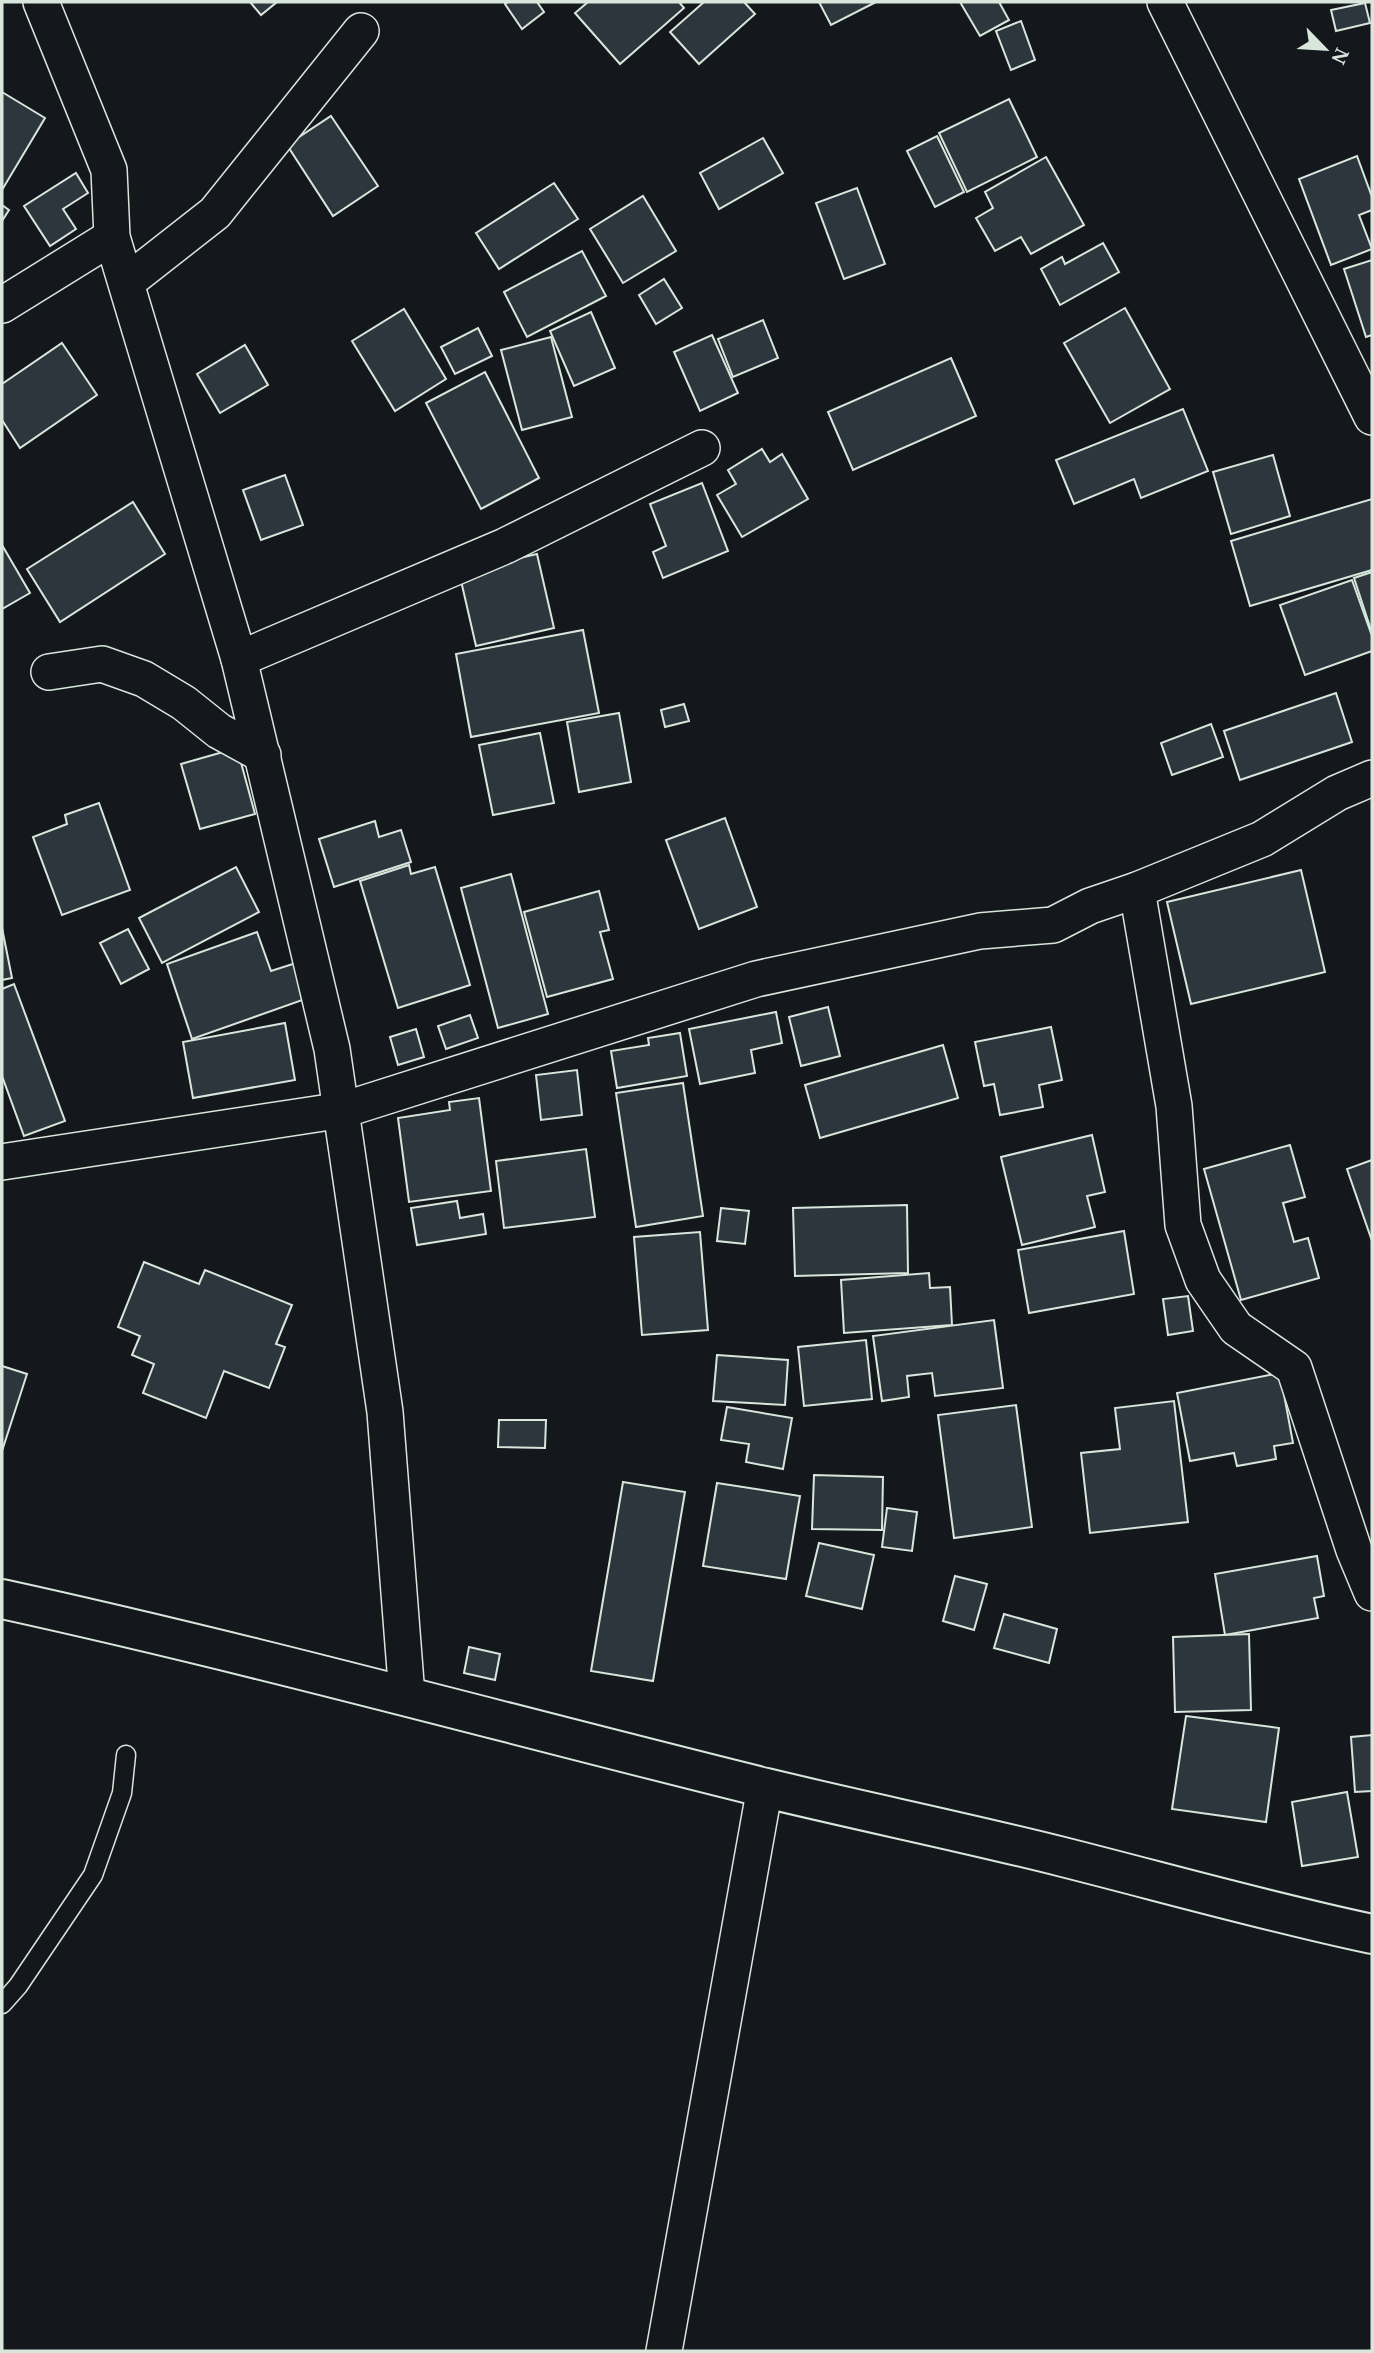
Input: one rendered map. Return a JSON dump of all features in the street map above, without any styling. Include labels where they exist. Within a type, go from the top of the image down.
[{"type":"street","points":[[41,2],[109,170],[112,237],[239,659],[332,1049],[385,1412],[407,1696]]},
{"type":"street","points":[[1165,2],[1368,400]]},
{"type":"street","points":[[127,282],[215,214],[361,31]]},
{"type":"street","points":[[2,305],[112,237]]},
{"type":"street","points":[[239,659],[505,546],[702,448]]},
{"type":"street","points":[[49,671],[102,664],[144,679],[184,703],[219,731],[262,755]]},
{"type":"street","points":[[2,1162],[343,1110],[756,979],[980,931],[1053,925],[1090,906],[1137,890],[1262,839],[1337,793],[1372,778]]},
{"type":"street","points":[[1137,890],[1174,1106],[1183,1225],[1203,1279],[1236,1328],[1294,1368],[1354,1550],[1372,1593]]},
{"type":"street","points":[[2,1599],[83,1616],[765,1787],[1060,1856],[1303,1919],[1372,1934]]},
{"type":"street","points":[[664,2351],[765,1787]]},
{"type":"lane","points":[[2,2004],[18,1986],[93,1875],[122,1793],[126,1755]]},
{"type":"building","points":[[250,2],[277,2],[261,15]]},
{"type":"building","points":[[537,2],[544,12],[522,29],[505,4]]},
{"type":"building","points":[[588,2],[679,2],[684,8],[620,64],[575,13]]},
{"type":"building","points":[[704,2],[744,2],[755,14],[699,64],[670,32]]},
{"type":"building","points":[[819,2],[876,2],[831,25]]},
{"type":"building","points":[[960,2],[999,2],[1009,20],[980,36]]},
{"type":"building","points":[[1365,3],[1370,23],[1336,31],[1331,10]]},
{"type":"building","points":[[1021,21],[1035,60],[1011,70],[996,31]]},
{"type":"building","points":[[2,92],[45,118],[2,190]]},
{"type":"building","points":[[1009,99],[1037,157],[967,192],[939,133]]},
{"type":"building","points":[[331,116],[378,186],[333,216],[287,145]]},
{"type":"building","points":[[937,136],[964,192],[935,207],[907,151]]},
{"type":"building","points":[[763,138],[783,173],[719,209],[700,173]]},
{"type":"building","points":[[1357,156],[1372,197],[1372,210],[1359,215],[1372,249],[1331,265],[1299,179]]},
{"type":"building","points":[[1046,157],[1084,225],[1031,254],[1021,237],[995,251],[976,218],[993,208],[985,192]]},
{"type":"building","points":[[76,173],[88,193],[63,209],[76,229],[50,246],[24,206]]},
{"type":"building","points":[[554,183],[578,219],[499,269],[476,233]]},
{"type":"building","points":[[857,188],[885,264],[844,279],[816,203]]},
{"type":"building","points":[[643,196],[676,251],[623,283],[590,229]]},
{"type":"building","points":[[2,205],[9,210],[2,221]]},
{"type":"building","points":[[1103,243],[1119,272],[1060,305],[1041,269],[1062,257],[1065,264]]},
{"type":"building","points":[[582,251],[606,296],[527,337],[504,292]]},
{"type":"building","points":[[1372,260],[1372,335],[1366,337],[1344,269]]},
{"type":"building","points":[[664,279],[682,308],[656,324],[639,295]]},
{"type":"building","points":[[1125,308],[1170,389],[1110,423],[1064,343]]},
{"type":"building","points":[[404,309],[446,379],[395,411],[352,341]]},
{"type":"building","points":[[591,312],[615,368],[574,386],[550,331]]},
{"type":"building","points":[[763,320],[778,358],[733,377],[718,339]]},
{"type":"building","points":[[478,328],[492,356],[455,374],[441,347]]},
{"type":"building","points":[[712,335],[738,393],[700,411],[674,352]]},
{"type":"building","points":[[551,337],[572,417],[522,430],[501,350]]},
{"type":"building","points":[[62,343],[97,395],[20,448],[2,420],[2,384]]},
{"type":"building","points":[[245,345],[268,385],[220,413],[197,374]]},
{"type":"building","points":[[951,358],[976,416],[853,470],[828,412]]},
{"type":"building","points":[[485,372],[539,478],[481,509],[426,403]]},
{"type":"building","points":[[1183,409],[1208,471],[1141,498],[1134,479],[1074,504],[1056,460]]},
{"type":"building","points":[[762,449],[770,462],[782,454],[808,499],[742,537],[717,495],[736,484],[728,470]]},
{"type":"building","points":[[1273,455],[1290,516],[1231,534],[1213,472]]},
{"type":"building","points":[[285,475],[303,525],[261,540],[243,490]]},
{"type":"building","points":[[702,483],[728,551],[663,578],[653,552],[666,546],[650,504]]},
{"type":"building","points":[[1372,499],[1372,570],[1250,606],[1231,541]]},
{"type":"building","points":[[133,502],[165,554],[60,622],[27,569]]},
{"type":"building","points":[[2,545],[30,593],[2,609]]},
{"type":"building","points":[[537,554],[554,628],[476,646],[459,572]]},
{"type":"building","points":[[1372,572],[1372,633],[1354,578]]},
{"type":"building","points":[[1352,580],[1372,636],[1372,651],[1305,675],[1280,605]]},
{"type":"building","points":[[583,630],[599,713],[471,737],[456,654]]},
{"type":"building","points":[[1336,693],[1352,742],[1240,780],[1224,731]]},
{"type":"building","points":[[684,704],[689,721],[665,727],[661,710]]},
{"type":"building","points":[[619,713],[631,782],[579,792],[567,722]]},
{"type":"building","points":[[1211,724],[1223,757],[1172,775],[1161,743]]},
{"type":"building","points":[[540,733],[554,803],[493,815],[479,745]]},
{"type":"building","points":[[237,748],[255,814],[200,829],[181,764]]},
{"type":"building","points":[[99,803],[130,890],[62,915],[33,837],[67,824],[65,815]]},
{"type":"building","points":[[725,818],[757,907],[699,929],[666,840]]},
{"type":"building","points":[[375,821],[379,837],[401,830],[411,862],[334,887],[319,839]]},
{"type":"building","points":[[409,865],[411,874],[435,867],[470,985],[398,1008],[360,881]]},
{"type":"building","points":[[236,867],[259,912],[162,963],[139,918]]},
{"type":"building","points":[[1301,870],[1325,972],[1191,1004],[1167,902]]},
{"type":"building","points":[[511,874],[548,1014],[498,1028],[461,888]]},
{"type":"building","points":[[599,891],[609,930],[600,932],[613,979],[547,997],[524,912]]},
{"type":"building","points":[[2,928],[12,978],[2,980]]},
{"type":"building","points":[[128,929],[149,969],[121,984],[100,943]]},
{"type":"building","points":[[257,932],[271,971],[299,962],[311,997],[192,1039],[167,964]]},
{"type":"building","points":[[14,984],[65,1121],[24,1136],[2,1076],[2,989]]},
{"type":"building","points":[[828,1007],[840,1056],[801,1066],[789,1017]]},
{"type":"building","points":[[776,1012],[782,1043],[751,1050],[755,1073],[700,1084],[689,1029]]},
{"type":"building","points":[[470,1015],[478,1038],[446,1049],[438,1026]]},
{"type":"building","points":[[285,1023],[295,1080],[193,1098],[183,1042]]},
{"type":"building","points":[[1051,1027],[1062,1080],[1039,1085],[1043,1107],[1000,1115],[994,1084],[984,1086],[975,1042]]},
{"type":"building","points":[[416,1029],[424,1057],[398,1065],[390,1037]]},
{"type":"building","points":[[680,1033],[687,1076],[617,1088],[611,1051],[649,1045],[648,1038]]},
{"type":"building","points":[[943,1045],[958,1098],[820,1138],[805,1085]]},
{"type":"building","points":[[577,1070],[582,1115],[541,1120],[536,1075]]},
{"type":"building","points":[[683,1083],[703,1216],[636,1227],[616,1093]]},
{"type":"building","points":[[479,1098],[491,1191],[409,1202],[398,1118],[450,1110],[449,1102]]},
{"type":"building","points":[[1092,1135],[1105,1192],[1087,1196],[1095,1227],[1022,1245],[1001,1157]]},
{"type":"building","points":[[1290,1145],[1305,1197],[1283,1203],[1294,1242],[1308,1238],[1319,1278],[1241,1300],[1204,1169]]},
{"type":"building","points":[[586,1149],[595,1217],[504,1228],[496,1161]]},
{"type":"building","points":[[1372,1160],[1372,1241],[1347,1169]]},
{"type":"building","points":[[457,1201],[460,1218],[483,1214],[486,1234],[417,1245],[411,1208]]},
{"type":"building","points":[[907,1205],[908,1273],[795,1276],[793,1208]]},
{"type":"building","points":[[721,1208],[749,1211],[745,1244],[717,1241]]},
{"type":"building","points":[[1124,1231],[1134,1294],[1029,1313],[1018,1250]]},
{"type":"building","points":[[700,1232],[708,1330],[642,1335],[634,1237]]},
{"type":"building","points":[[144,1262],[199,1284],[205,1270],[292,1305],[276,1344],[285,1347],[269,1388],[224,1371],[206,1418],[143,1393],[154,1364],[132,1355],[140,1336],[118,1327]]},
{"type":"building","points":[[929,1273],[930,1288],[950,1287],[952,1325],[844,1333],[841,1280]]},
{"type":"building","points":[[1188,1296],[1193,1331],[1168,1335],[1163,1299]]},
{"type":"building","points":[[994,1320],[1003,1388],[935,1396],[932,1373],[907,1376],[909,1397],[882,1401],[873,1336]]},
{"type":"building","points":[[866,1340],[872,1399],[804,1406],[798,1347]]},
{"type":"building","points":[[717,1355],[788,1360],[785,1405],[713,1401]]},
{"type":"building","points":[[2,1366],[27,1374],[2,1451]]},
{"type":"building","points":[[1280,1373],[1293,1443],[1274,1446],[1276,1459],[1237,1466],[1234,1453],[1190,1461],[1177,1393]]},
{"type":"building","points":[[1174,1401],[1188,1522],[1090,1533],[1081,1453],[1120,1449],[1115,1408]]},
{"type":"building","points":[[1016,1405],[1032,1527],[954,1538],[938,1415]]},
{"type":"building","points":[[727,1407],[792,1418],[783,1469],[746,1462],[749,1444],[721,1440]]},
{"type":"building","points":[[499,1420],[546,1420],[545,1448],[498,1447]]},
{"type":"building","points":[[814,1475],[883,1477],[882,1530],[812,1529]]},
{"type":"building","points":[[623,1482],[685,1492],[653,1681],[591,1671]]},
{"type":"building","points":[[717,1483],[800,1496],[786,1579],[703,1566]]},
{"type":"building","points":[[887,1508],[917,1512],[912,1551],[882,1547]]},
{"type":"building","points":[[819,1543],[874,1555],[862,1609],[806,1596]]},
{"type":"building","points":[[1317,1556],[1324,1596],[1314,1598],[1318,1618],[1225,1635],[1215,1574]]},
{"type":"building","points":[[955,1576],[987,1584],[974,1630],[943,1621]]},
{"type":"building","points":[[1004,1614],[1057,1629],[1049,1663],[994,1648]]},
{"type":"building","points":[[1249,1634],[1251,1710],[1175,1712],[1173,1637]]},
{"type":"building","points":[[469,1647],[500,1654],[495,1680],[464,1673]]},
{"type":"building","points":[[1186,1716],[1279,1728],[1266,1822],[1172,1809]]},
{"type":"building","points":[[1372,1735],[1372,1791],[1355,1792],[1351,1737]]},
{"type":"building","points":[[1347,1792],[1358,1857],[1302,1866],[1292,1802]]}]
